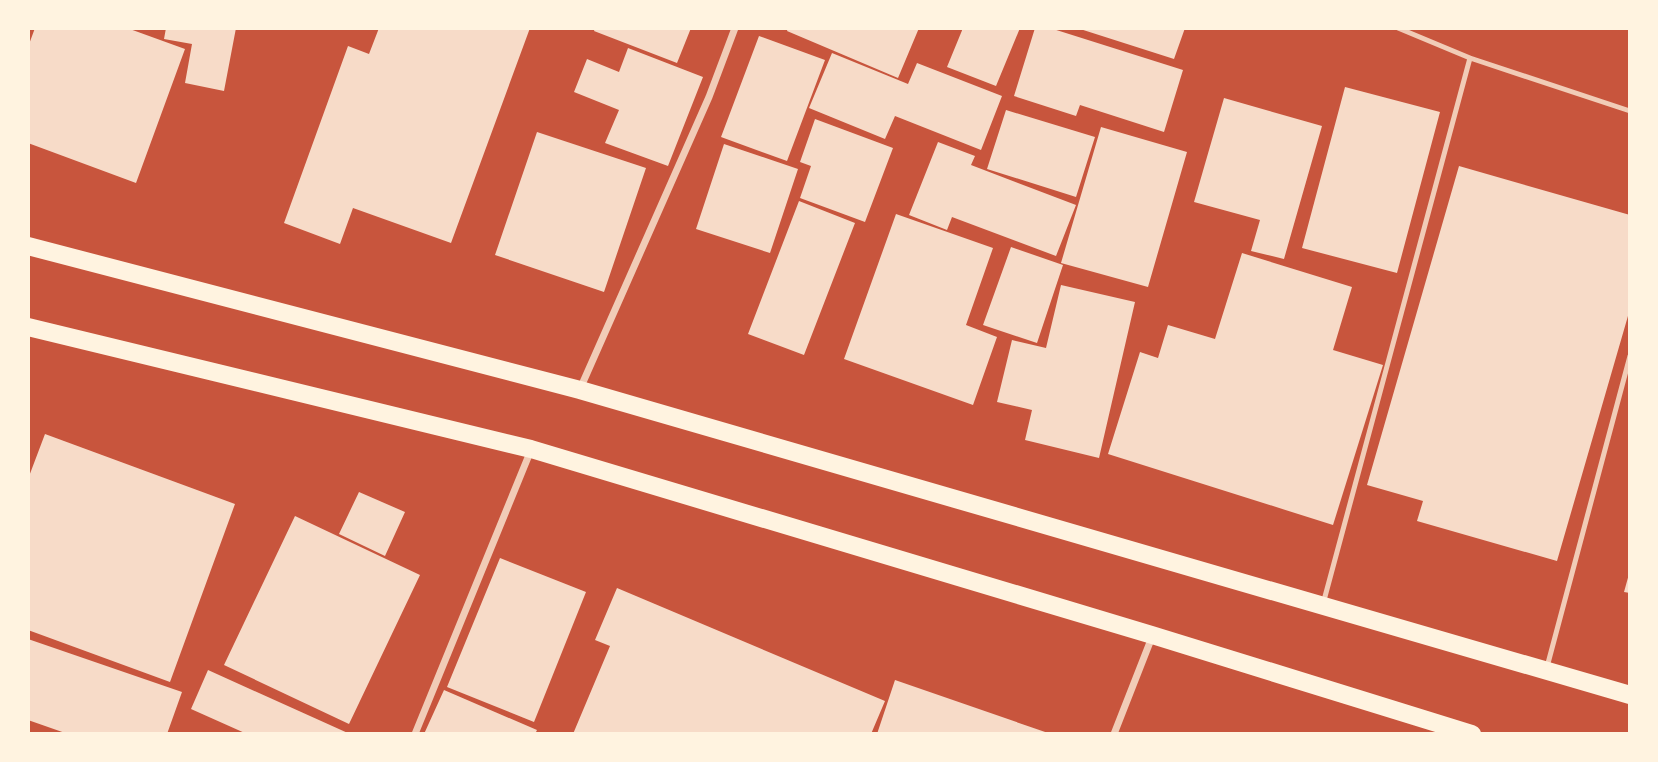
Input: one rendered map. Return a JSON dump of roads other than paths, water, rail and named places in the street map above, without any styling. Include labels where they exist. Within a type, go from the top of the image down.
[{"type":"main road","points":[[28,246],[580,390],[1630,695]]},
{"type":"main road","points":[[28,327],[531,449],[1472,734]]},
{"type":"street","points":[[580,390],[709,97],[735,28]]},
{"type":"street","points":[[415,734],[531,449]]},
{"type":"street","points":[[1114,734],[1152,635]]},
{"type":"lane","points":[[1398,28],[1470,58],[1630,111]]},
{"type":"lane","points":[[1323,604],[1470,58]]},
{"type":"lane","points":[[1546,670],[1630,356]]}]
